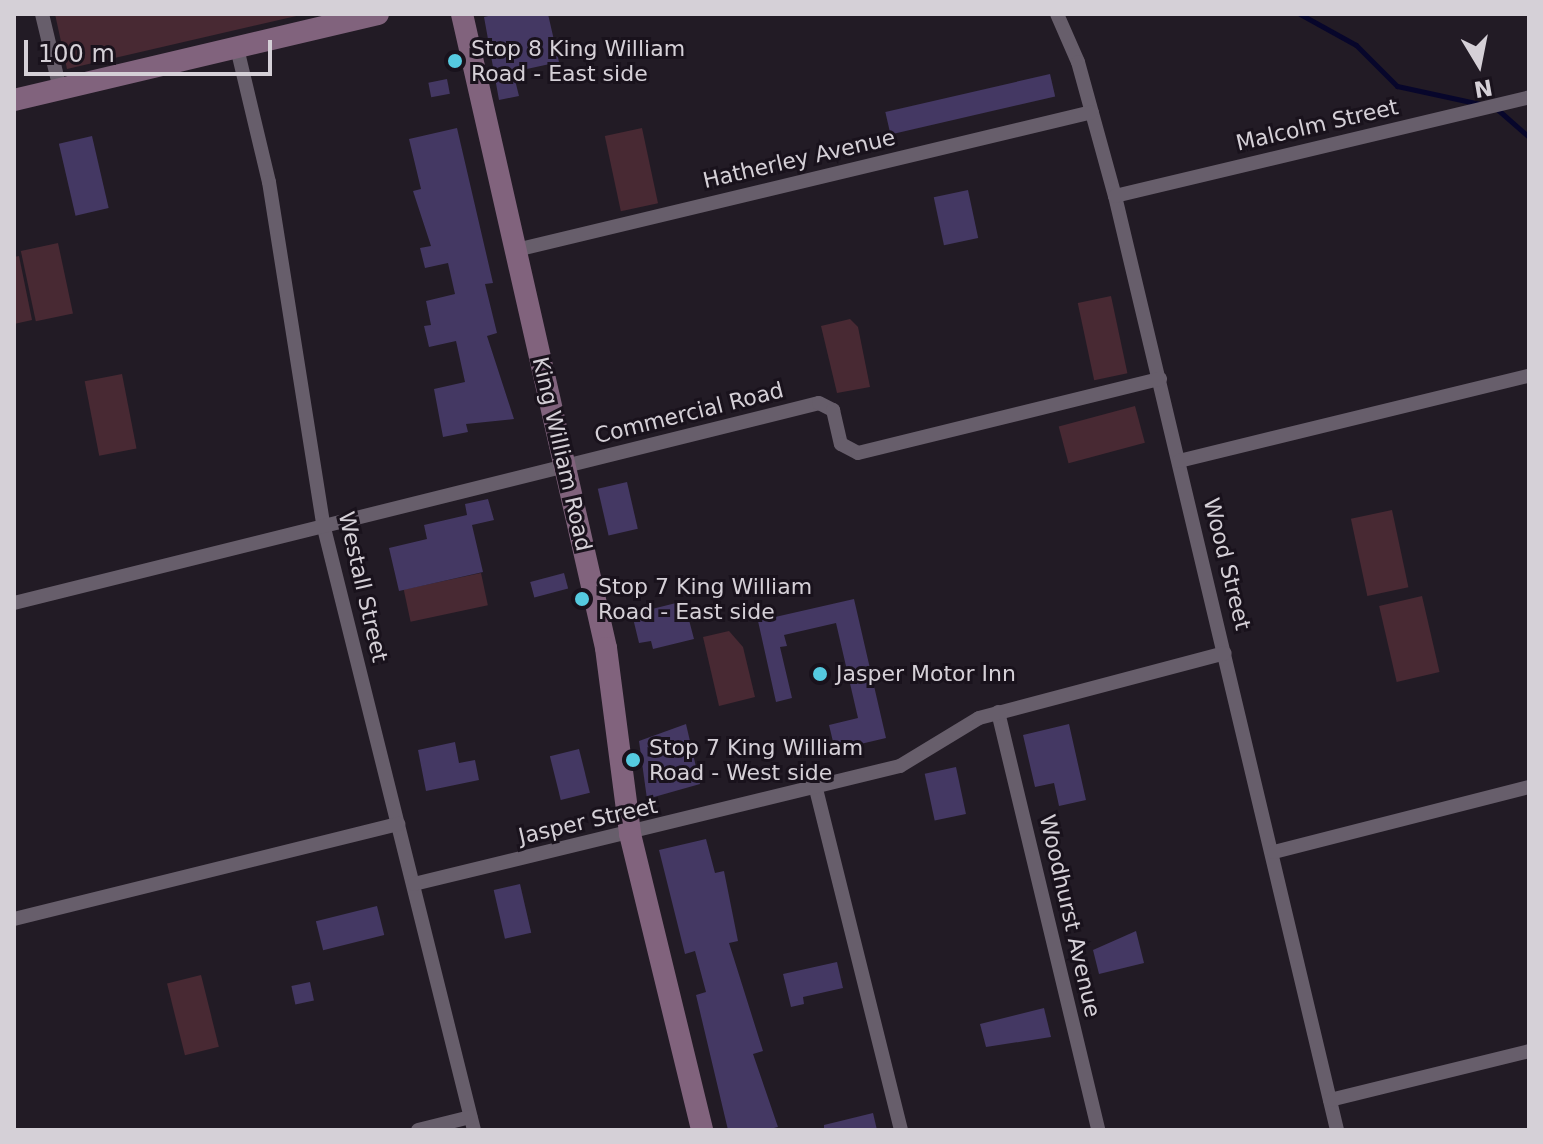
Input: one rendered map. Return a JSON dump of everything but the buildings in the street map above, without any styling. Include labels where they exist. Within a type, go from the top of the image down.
[{"type":"main road","points":[[14,100],[378,14]]},
{"type":"main road","name":"King William Road","points":[[462,14],[614,688],[630,834],[702,1130]]},
{"type":"street","points":[[42,14],[60,89]]},
{"type":"street","name":"Wood Street","points":[[1057,14],[1092,112],[1115,196],[1274,852],[1337,1130]]},
{"type":"street","name":"Westall Street","points":[[237,48],[269,182],[324,528],[472,1124]]},
{"type":"street","name":"Malcolm Street","points":[[1115,196],[1529,97]]},
{"type":"street","name":"Hatherley Avenue","points":[[516,250],[1092,112]]},
{"type":"street","points":[[1179,461],[1529,376]]},
{"type":"street","name":"Commercial Road","points":[[14,603],[819,403],[833,410],[841,444],[858,453],[1160,379]]},
{"type":"street","name":"Jasper Street","points":[[414,884],[816,789],[900,766],[998,712],[1225,653]]},
{"type":"street","name":"Woodhurst Avenue","points":[[998,712],[1098,1130]]},
{"type":"street","points":[[1274,852],[1529,787]]},
{"type":"street","points":[[816,789],[901,1130]]},
{"type":"street","points":[[14,919],[398,824]]},
{"type":"street","points":[[1330,1100],[1529,1051]]},
{"type":"street","points":[[418,1130],[472,1124]]},
{"type":"shaded area","points":[[55,14],[305,14],[67,69]]},
{"type":"shaded area","points":[[642,128],[658,203],[621,211],[605,136]]},
{"type":"shaded area","points":[[58,243],[73,313],[36,321],[21,251]]},
{"type":"shaded area","points":[[19,256],[32,320],[14,324],[14,257]]},
{"type":"shaded area","points":[[1111,296],[1127,373],[1094,380],[1078,303]]},
{"type":"shaded area","points":[[850,319],[858,327],[870,387],[837,393],[821,326]]},
{"type":"shaded area","points":[[122,374],[137,449],[99,456],[85,381]]},
{"type":"shaded area","points":[[1135,406],[1145,443],[1069,463],[1059,426]]},
{"type":"shaded area","points":[[1392,510],[1408,587],[1367,596],[1351,519]]},
{"type":"shaded area","points":[[481,573],[488,605],[411,622],[404,589]]},
{"type":"shaded area","points":[[1422,596],[1440,672],[1397,682],[1379,606]]},
{"type":"shaded area","points":[[729,631],[743,647],[755,697],[719,706],[703,637]]},
{"type":"shaded area","points":[[201,975],[219,1047],[185,1055],[167,983]]},
{"type":"waterway","points":[[1300,14],[1356,45],[1397,86],[1480,104]]},
{"type":"waterway","points":[[1497,109],[1529,137]]},
{"type":"place","name":"Stop 8 King William Road - East side","points":[[455,61]]},
{"type":"place","name":"Stop 7 King William Road - East side","points":[[582,599]]},
{"type":"place","name":"Jasper Motor Inn","points":[[820,674]]},
{"type":"place","name":"Stop 7 King William Road - West side","points":[[633,760]]}]
